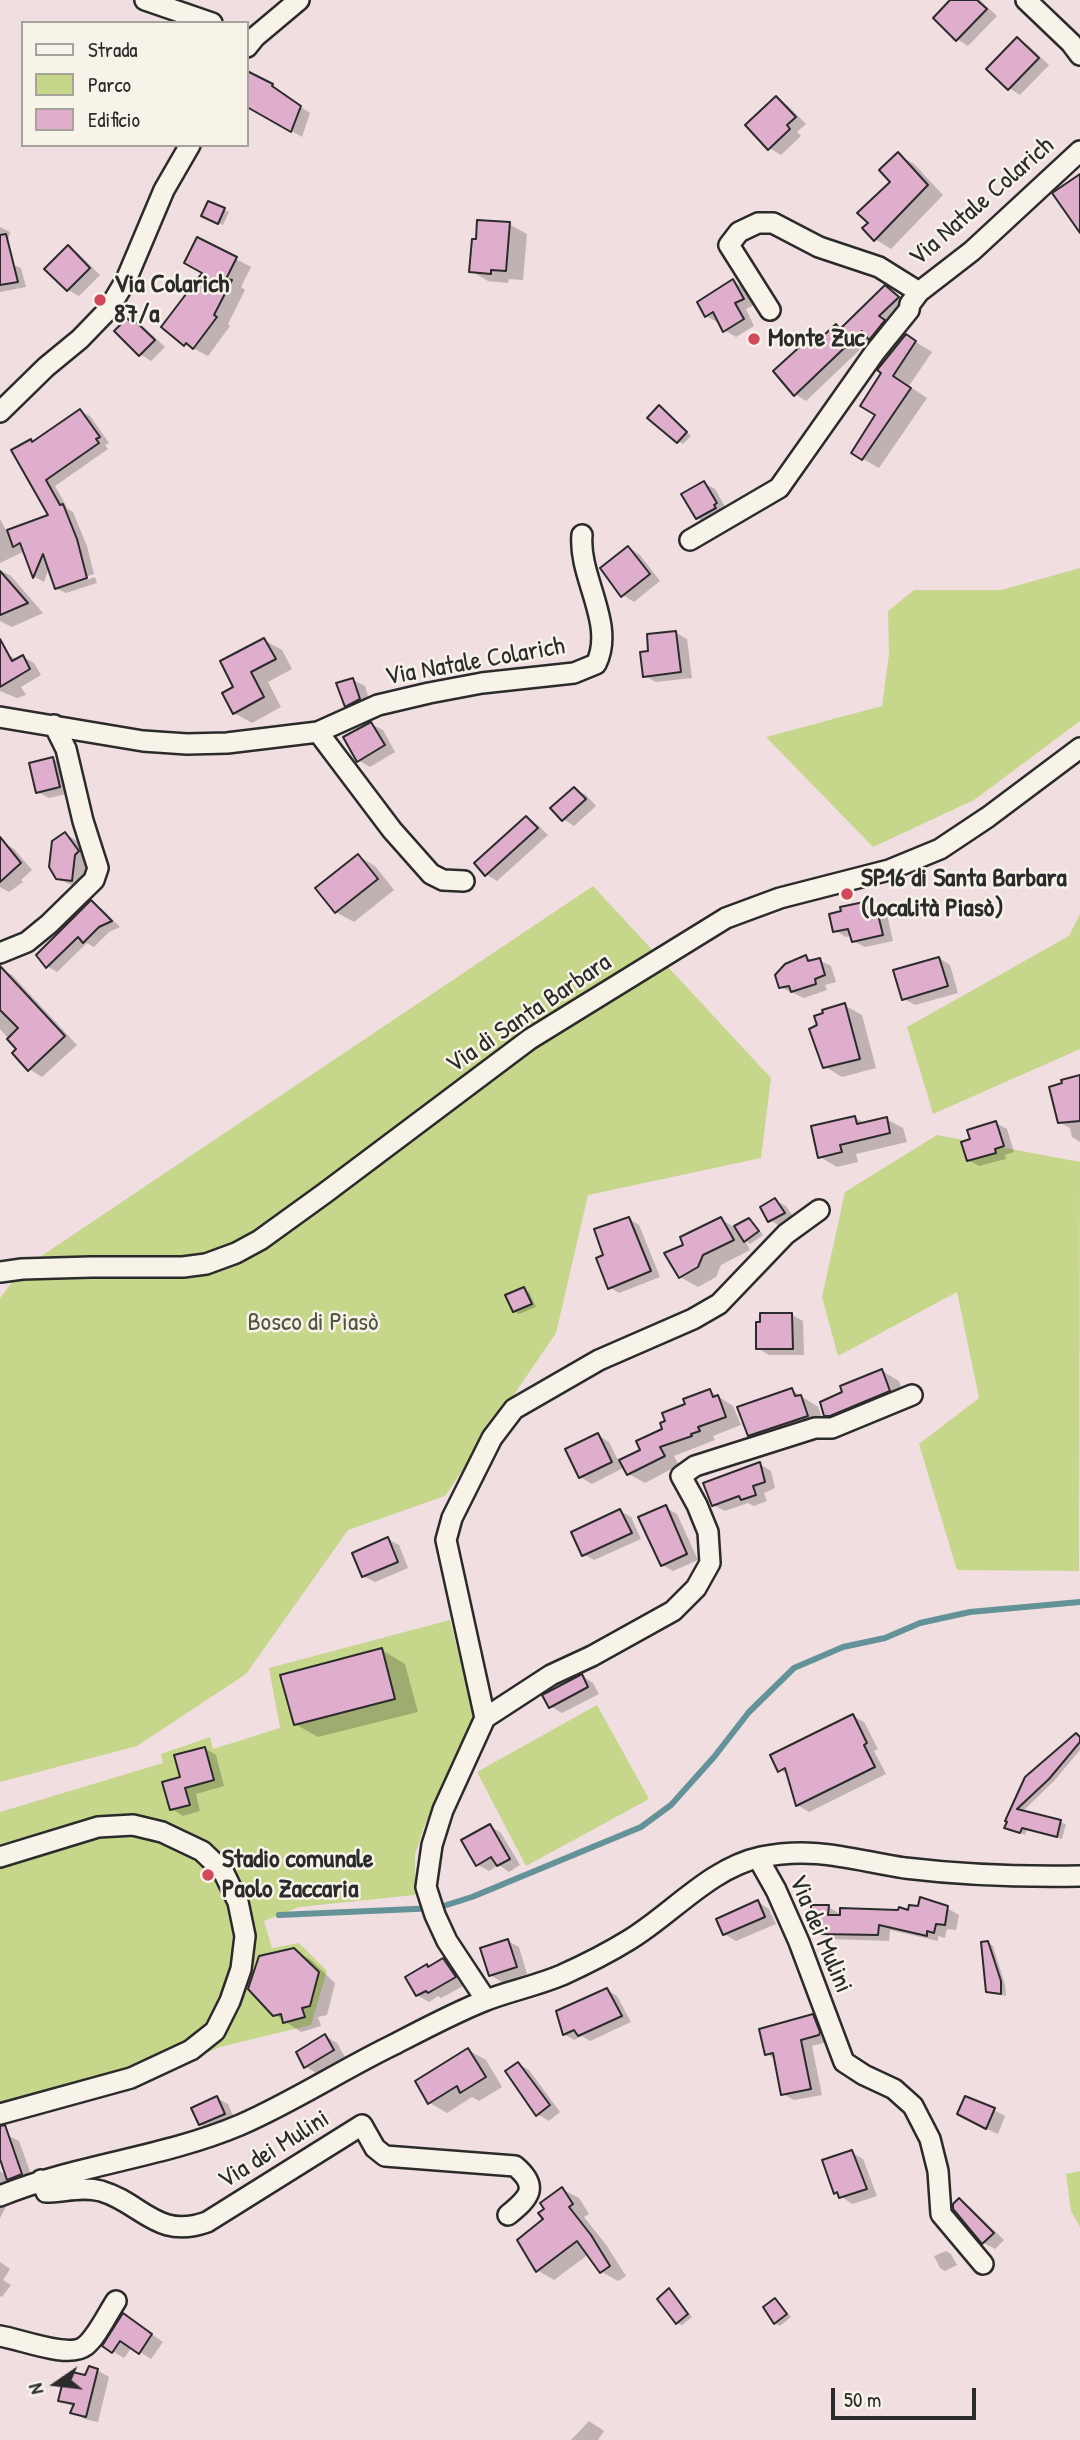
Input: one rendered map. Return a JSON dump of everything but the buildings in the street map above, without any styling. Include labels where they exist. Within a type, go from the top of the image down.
[{"type":"street","points":[[145,0],[206,21]]},
{"type":"street","points":[[249,40],[299,0]]},
{"type":"street","points":[[1026,0],[1080,55]]},
{"type":"street","points":[[0,412],[108,310],[126,280],[164,190],[189,147]]},
{"type":"street","name":"Via Natale Colarich","points":[[690,540],[779,488],[874,352],[909,310],[919,292],[972,251],[1080,151]]},
{"type":"street","name":"Via Natale Colarich","points":[[769,310],[729,245],[739,232],[758,223],[773,223],[819,247],[879,267],[919,292]]},
{"type":"street","name":"Via Natale Colarich","points":[[0,717],[143,741],[227,743],[318,732],[378,705],[482,682],[574,673],[596,664],[602,651],[601,628],[580,551],[582,535]]},
{"type":"street","points":[[0,953],[27,942],[49,924],[94,880],[98,868],[83,821],[66,749],[54,725]]},
{"type":"street","points":[[318,732],[392,830],[431,874],[443,880],[464,881]]},
{"type":"street","name":"Via di Santa Barbara","points":[[0,1272],[91,1267],[183,1267],[206,1264],[236,1253],[260,1240],[325,1193],[530,1039],[726,918],[780,898],[889,870],[940,849],[988,817],[1080,748]]},
{"type":"street","points":[[485,1718],[446,1540],[452,1518],[492,1438],[514,1409],[551,1386],[599,1360],[693,1319],[719,1304],[786,1234],[819,1210]]},
{"type":"street","points":[[486,2000],[447,1941],[426,1887],[432,1845],[443,1810],[485,1718],[551,1675],[674,1611],[696,1588],[710,1563],[708,1532],[681,1476],[695,1466],[816,1428],[832,1428],[912,1395]]},
{"type":"street","points":[[0,1857],[97,1827],[133,1825],[162,1832],[202,1851],[223,1871],[238,1902],[246,1936],[241,1969],[230,2001],[215,2031],[191,2050],[131,2078],[0,2115]]},
{"type":"street","name":"Via dei Mulini","points":[[0,2196],[41,2180],[188,2144],[242,2124],[394,2044],[486,2000],[563,1975],[629,1941],[705,1884],[758,1858],[799,1851],[980,1875],[1080,1876]]},
{"type":"street","name":"Via dei Mulini","points":[[758,1858],[776,1890],[799,1942],[844,2062],[894,2089],[913,2106],[930,2139],[938,2171],[941,2214],[983,2264]]},
{"type":"street","name":"Via dei Mulini","points":[[41,2180],[46,2192],[91,2189],[104,2192],[155,2222],[176,2227],[196,2227],[362,2125],[375,2148],[386,2156],[515,2166],[525,2174],[530,2183],[530,2192],[523,2203],[508,2215]]},
{"type":"street","points":[[0,2336],[62,2350],[75,2350],[86,2346],[116,2301]]},
{"type":"green space","points":[[1080,568],[1080,721],[974,800],[873,847],[766,737],[882,706],[889,654],[888,611],[914,590],[1001,590]]},
{"type":"green space","name":"Bosco di Piasò","points":[[593,886],[771,1078],[761,1158],[588,1195],[556,1333],[445,1496],[348,1530],[246,1674],[137,1746],[0,1782],[0,1298],[22,1269]]},
{"type":"green space","points":[[1080,914],[1080,1049],[933,1114],[907,1027],[1069,936]]},
{"type":"green space","points":[[937,1135],[1080,1162],[1079,1571],[957,1570],[919,1444],[979,1398],[957,1292],[838,1356],[822,1297],[845,1192]]},
{"type":"green space","name":"Stadio comunale Paolo Zaccaria","points":[[450,1620],[474,1716],[424,1827],[415,1855],[415,1895],[299,1907],[264,1921],[272,1948],[299,1943],[327,1971],[311,2025],[220,2047],[133,2085],[0,2121],[0,1812],[163,1763],[161,1754],[210,1737],[213,1749],[280,1728],[269,1668]]},
{"type":"green space","points":[[597,1705],[649,1799],[526,1866],[477,1772]]},
{"type":"green space","points":[[1080,2171],[1080,2227],[1071,2211],[1066,2174]]},
{"type":"waterway","points":[[279,1915],[437,1908],[472,1897],[641,1827],[671,1805],[714,1757],[749,1712],[794,1668],[843,1647],[885,1638],[920,1623],[970,1612],[1080,1602]]},
{"type":"place","name":"Via Colarich 87/a","points":[[100,300]]},
{"type":"place","name":"Monte Zuc","points":[[754,339]]},
{"type":"place","name":"SP16 di Santa Barbara (località Piasò)","points":[[847,894]]},
{"type":"place","name":"Stadio comunale Paolo Zaccaria","points":[[208,1875]]}]
